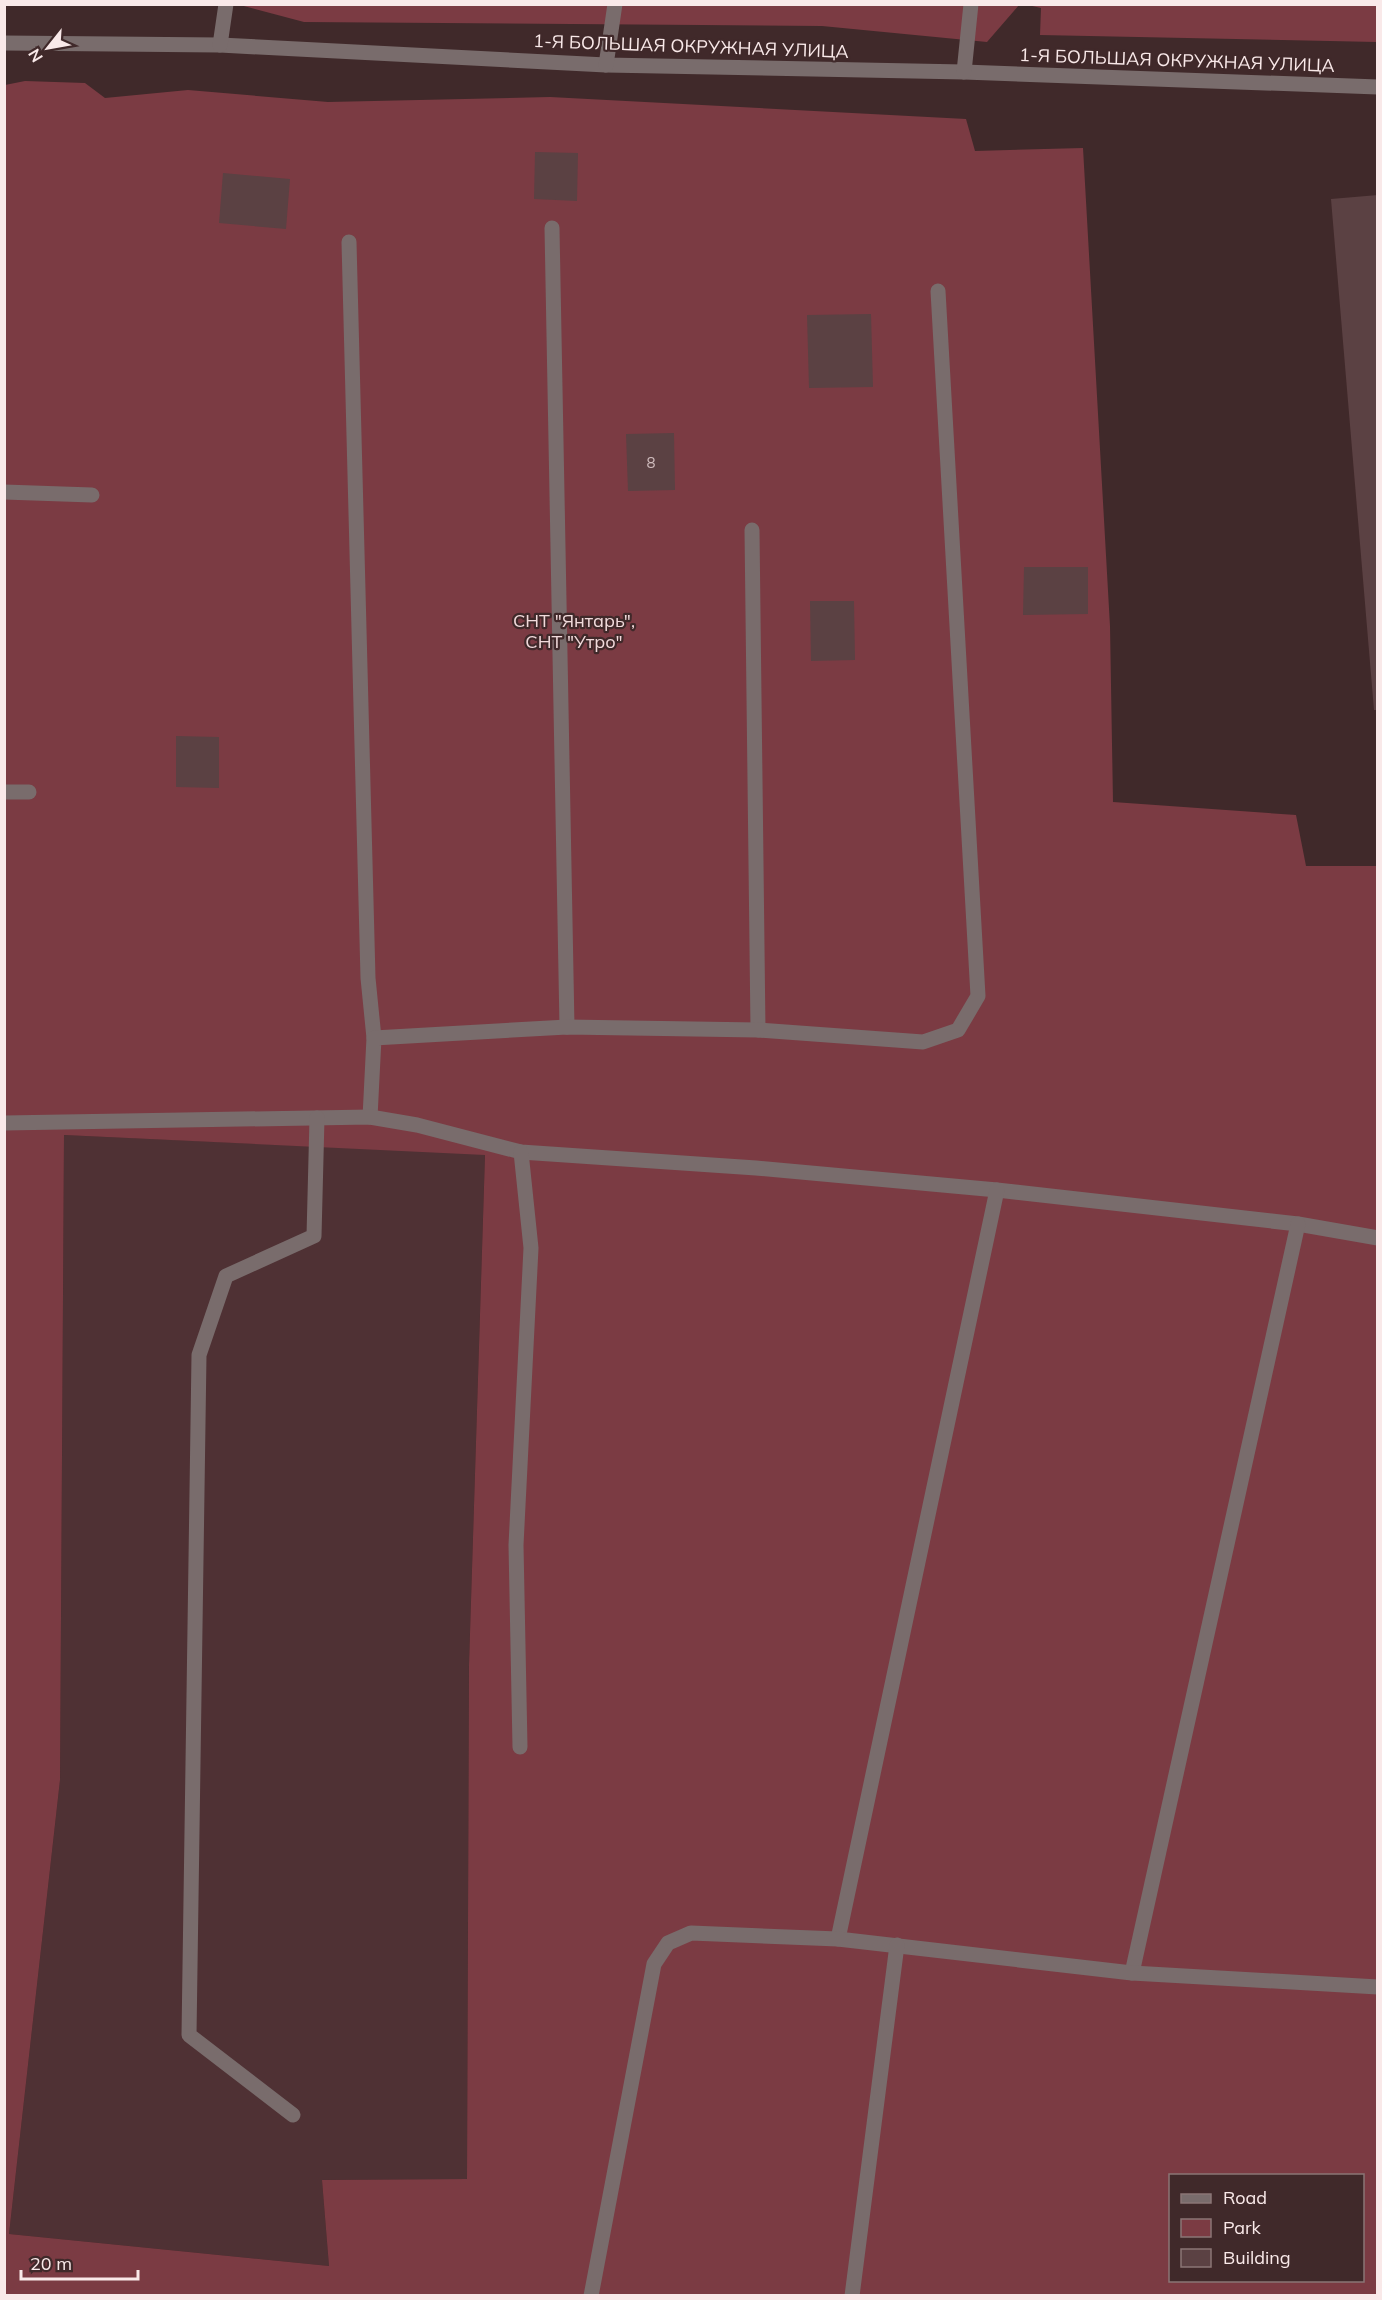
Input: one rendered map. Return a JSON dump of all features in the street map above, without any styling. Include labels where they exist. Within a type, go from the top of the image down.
[{"type":"street","points":[[220,45],[226,4]]},
{"type":"street","points":[[606,65],[615,4]]},
{"type":"street","points":[[964,72],[971,4]]},
{"type":"street","name":"1-Я БОЛЬШАЯ ОКРУЖНАЯ УЛИЦА","points":[[4,43],[220,45],[606,65],[964,72],[1377,87]]},
{"type":"street","points":[[552,228],[567,1027]]},
{"type":"street","points":[[349,242],[368,978],[374,1038],[370,1117]]},
{"type":"street","points":[[374,1038],[567,1027],[758,1030],[923,1042],[958,1030],[978,996],[938,291]]},
{"type":"street","points":[[4,492],[92,495]]},
{"type":"street","points":[[752,530],[758,1030]]},
{"type":"street","points":[[4,792],[29,792]]},
{"type":"street","points":[[4,1123],[370,1117],[417,1125],[521,1152],[756,1168],[997,1190],[1298,1224],[1377,1238]]},
{"type":"street","points":[[293,2115],[189,2035],[199,1355],[226,1276],[314,1236],[317,1118]]},
{"type":"street","points":[[520,1747],[516,1545],[531,1248],[521,1152]]},
{"type":"street","points":[[838,1939],[997,1190]]},
{"type":"street","points":[[1131,1973],[1298,1224]]},
{"type":"street","points":[[591,2295],[654,1964],[668,1942],[691,1933],[838,1939],[1131,1973],[1377,1987]]},
{"type":"street","points":[[852,2295],[897,1945]]},
{"type":"shaded area","points":[[64,1135],[485,1154],[469,1665],[467,2179],[322,2180],[329,2266],[9,2234],[60,1780]]},
{"type":"green space","points":[[240,5],[1019,5],[987,42],[822,26],[304,22]]},
{"type":"green space","points":[[1028,5],[1377,5],[1377,42],[1040,35],[1041,8]]},
{"type":"green space","name":"СНТ \"Янтарь\", СНТ \"Утро\"","points":[[25,81],[85,83],[105,98],[188,90],[328,102],[550,97],[966,119],[975,151],[1083,148],[1110,626],[1113,802],[1296,815],[1306,866],[1377,866],[1377,2295],[5,2296],[5,85]],"holes":[[[64,1135],[485,1155],[469,1665],[467,2179],[322,2180],[329,2266],[9,2234],[60,1780]]]},
{"type":"building","points":[[535,152],[578,153],[577,201],[534,199]]},
{"type":"building","points":[[223,173],[290,179],[286,229],[219,223]]},
{"type":"building","points":[[1378,195],[1378,710],[1374,710],[1331,199]]},
{"type":"building","points":[[871,314],[873,387],[809,388],[807,315]]},
{"type":"building","points":[[674,433],[675,490],[628,491],[626,434]]},
{"type":"building","points":[[1024,567],[1088,567],[1088,614],[1023,615]]},
{"type":"building","points":[[810,601],[854,601],[855,660],[811,661]]},
{"type":"building","points":[[176,736],[219,737],[219,788],[176,787]]}]
